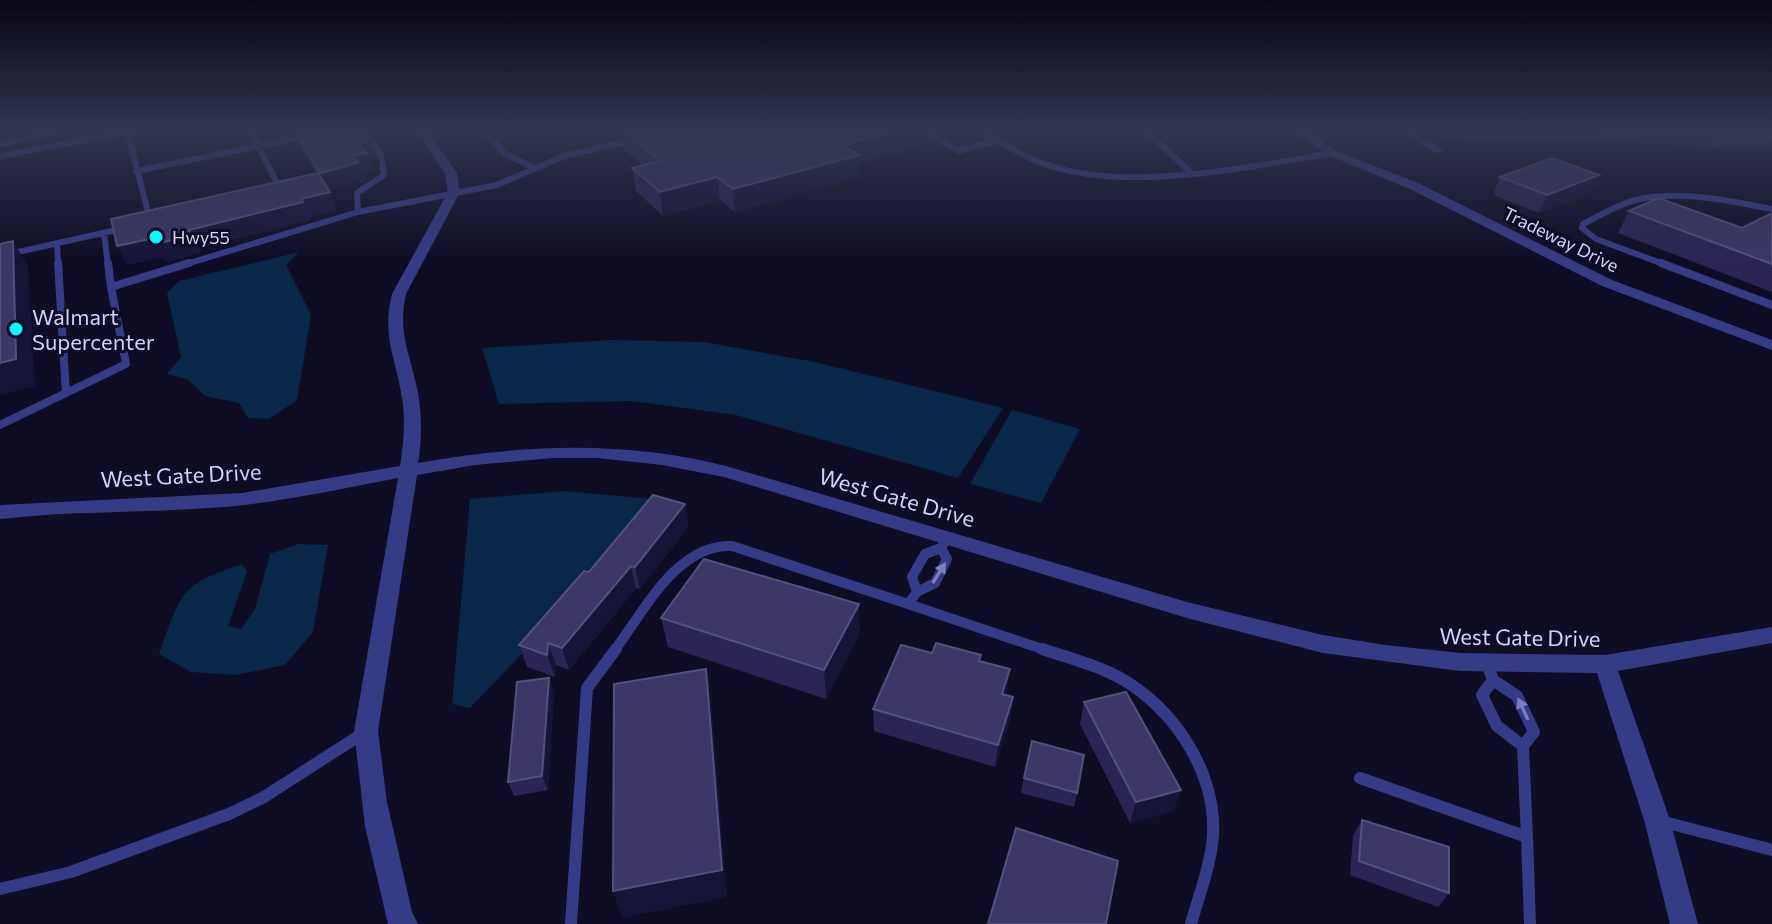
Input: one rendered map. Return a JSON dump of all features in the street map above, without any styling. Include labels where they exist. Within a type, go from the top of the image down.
[{"type":"street","points":[[404,924],[400,920],[389,880],[367,762],[366,731],[409,470],[413,425],[408,384],[394,346],[395,309],[399,294],[453,195],[451,173]]},
{"type":"street","name":"Tradeway Drive","points":[[1382,173],[1414,186],[1607,283],[1772,345]]},
{"type":"street","name":"West Gate Drive","points":[[0,512],[75,505],[241,499],[409,470],[538,453],[639,455],[727,472],[944,542],[1187,610],[1323,644],[1490,671],[1605,664],[1772,635]]},
{"type":"street","points":[[1605,664],[1657,820],[1684,924]]},
{"type":"lane","points":[[137,173],[150,222]]},
{"type":"lane","points":[[267,196],[279,187],[272,173]]},
{"type":"lane","points":[[358,212],[357,193],[384,173]]},
{"type":"lane","points":[[111,287],[358,212],[497,185],[524,173]]},
{"type":"lane","points":[[1075,173],[1103,177],[1180,173]]},
{"type":"lane","points":[[1772,209],[1696,196],[1641,198],[1583,224],[1582,228],[1596,239],[1772,305]]},
{"type":"lane","points":[[0,256],[166,219]]},
{"type":"lane","points":[[0,425],[126,364],[104,233]]},
{"type":"lane","points":[[57,243],[66,393]]},
{"type":"lane","points":[[908,604],[917,592],[935,583],[947,559],[944,542],[925,554],[912,577],[917,592]]},
{"type":"lane","points":[[571,924],[587,688],[669,578],[705,548],[720,544],[1107,671],[1129,683],[1177,727],[1207,783],[1213,833],[1191,924]]},
{"type":"lane","points":[[1523,746],[1497,726],[1482,695],[1490,671],[1517,696],[1534,732],[1523,746],[1530,924]]},
{"type":"lane","points":[[0,889],[71,872],[229,814],[264,797],[366,731]]},
{"type":"lane","points":[[1360,778],[1527,837]]},
{"type":"lane","points":[[1657,820],[1772,850]]},
{"type":"water","points":[[299,252],[286,265],[311,315],[297,400],[269,419],[248,418],[239,403],[205,396],[187,379],[167,374],[181,357],[167,293],[179,281]]},
{"type":"water","points":[[611,340],[704,342],[815,362],[1003,408],[958,478],[736,415],[632,401],[499,404],[482,348]]},
{"type":"water","points":[[1012,410],[1080,429],[1041,503],[970,484]]},
{"type":"water","points":[[564,491],[652,499],[657,512],[470,708],[452,704],[470,499]]},
{"type":"water","points":[[298,544],[328,545],[313,632],[285,665],[235,675],[191,672],[159,654],[178,605],[193,586],[242,564],[247,572],[228,626],[241,629],[255,609],[270,554]]},
{"type":"building","points":[[317,173],[330,192],[301,199],[303,202],[189,230],[191,235],[156,244],[154,238],[117,246],[111,219]]},
{"type":"building","points":[[638,173],[792,173],[733,189],[717,177],[660,192]]},
{"type":"building","points":[[1511,173],[1599,175],[1547,195],[1500,177]]},
{"type":"building","points":[[1658,198],[1742,228],[1772,213],[1772,264],[1629,211]]},
{"type":"building","points":[[13,241],[16,359],[0,363],[0,244]]},
{"type":"building","points":[[653,495],[685,504],[635,567],[631,566],[562,648],[548,643],[547,655],[519,645],[584,571],[589,572]]},
{"type":"building","points":[[704,559],[859,604],[824,670],[661,618]]},
{"type":"building","points":[[936,643],[981,655],[979,661],[1010,669],[1002,694],[1013,697],[998,745],[873,709],[901,645],[932,653]]},
{"type":"building","points":[[706,669],[722,870],[613,891],[614,684]]},
{"type":"building","points":[[549,678],[542,776],[508,782],[517,682]]},
{"type":"building","points":[[1126,692],[1181,790],[1136,802],[1084,702]]},
{"type":"building","points":[[1032,741],[1084,755],[1077,793],[1024,778]]},
{"type":"building","points":[[1362,820],[1449,847],[1449,893],[1359,861]]},
{"type":"building","points":[[1016,828],[1118,861],[1106,924],[988,924]]},
{"type":"place","name":"Hwy55","points":[[156,237]]},
{"type":"place","name":"Walmart Supercenter","points":[[16,329]]}]
